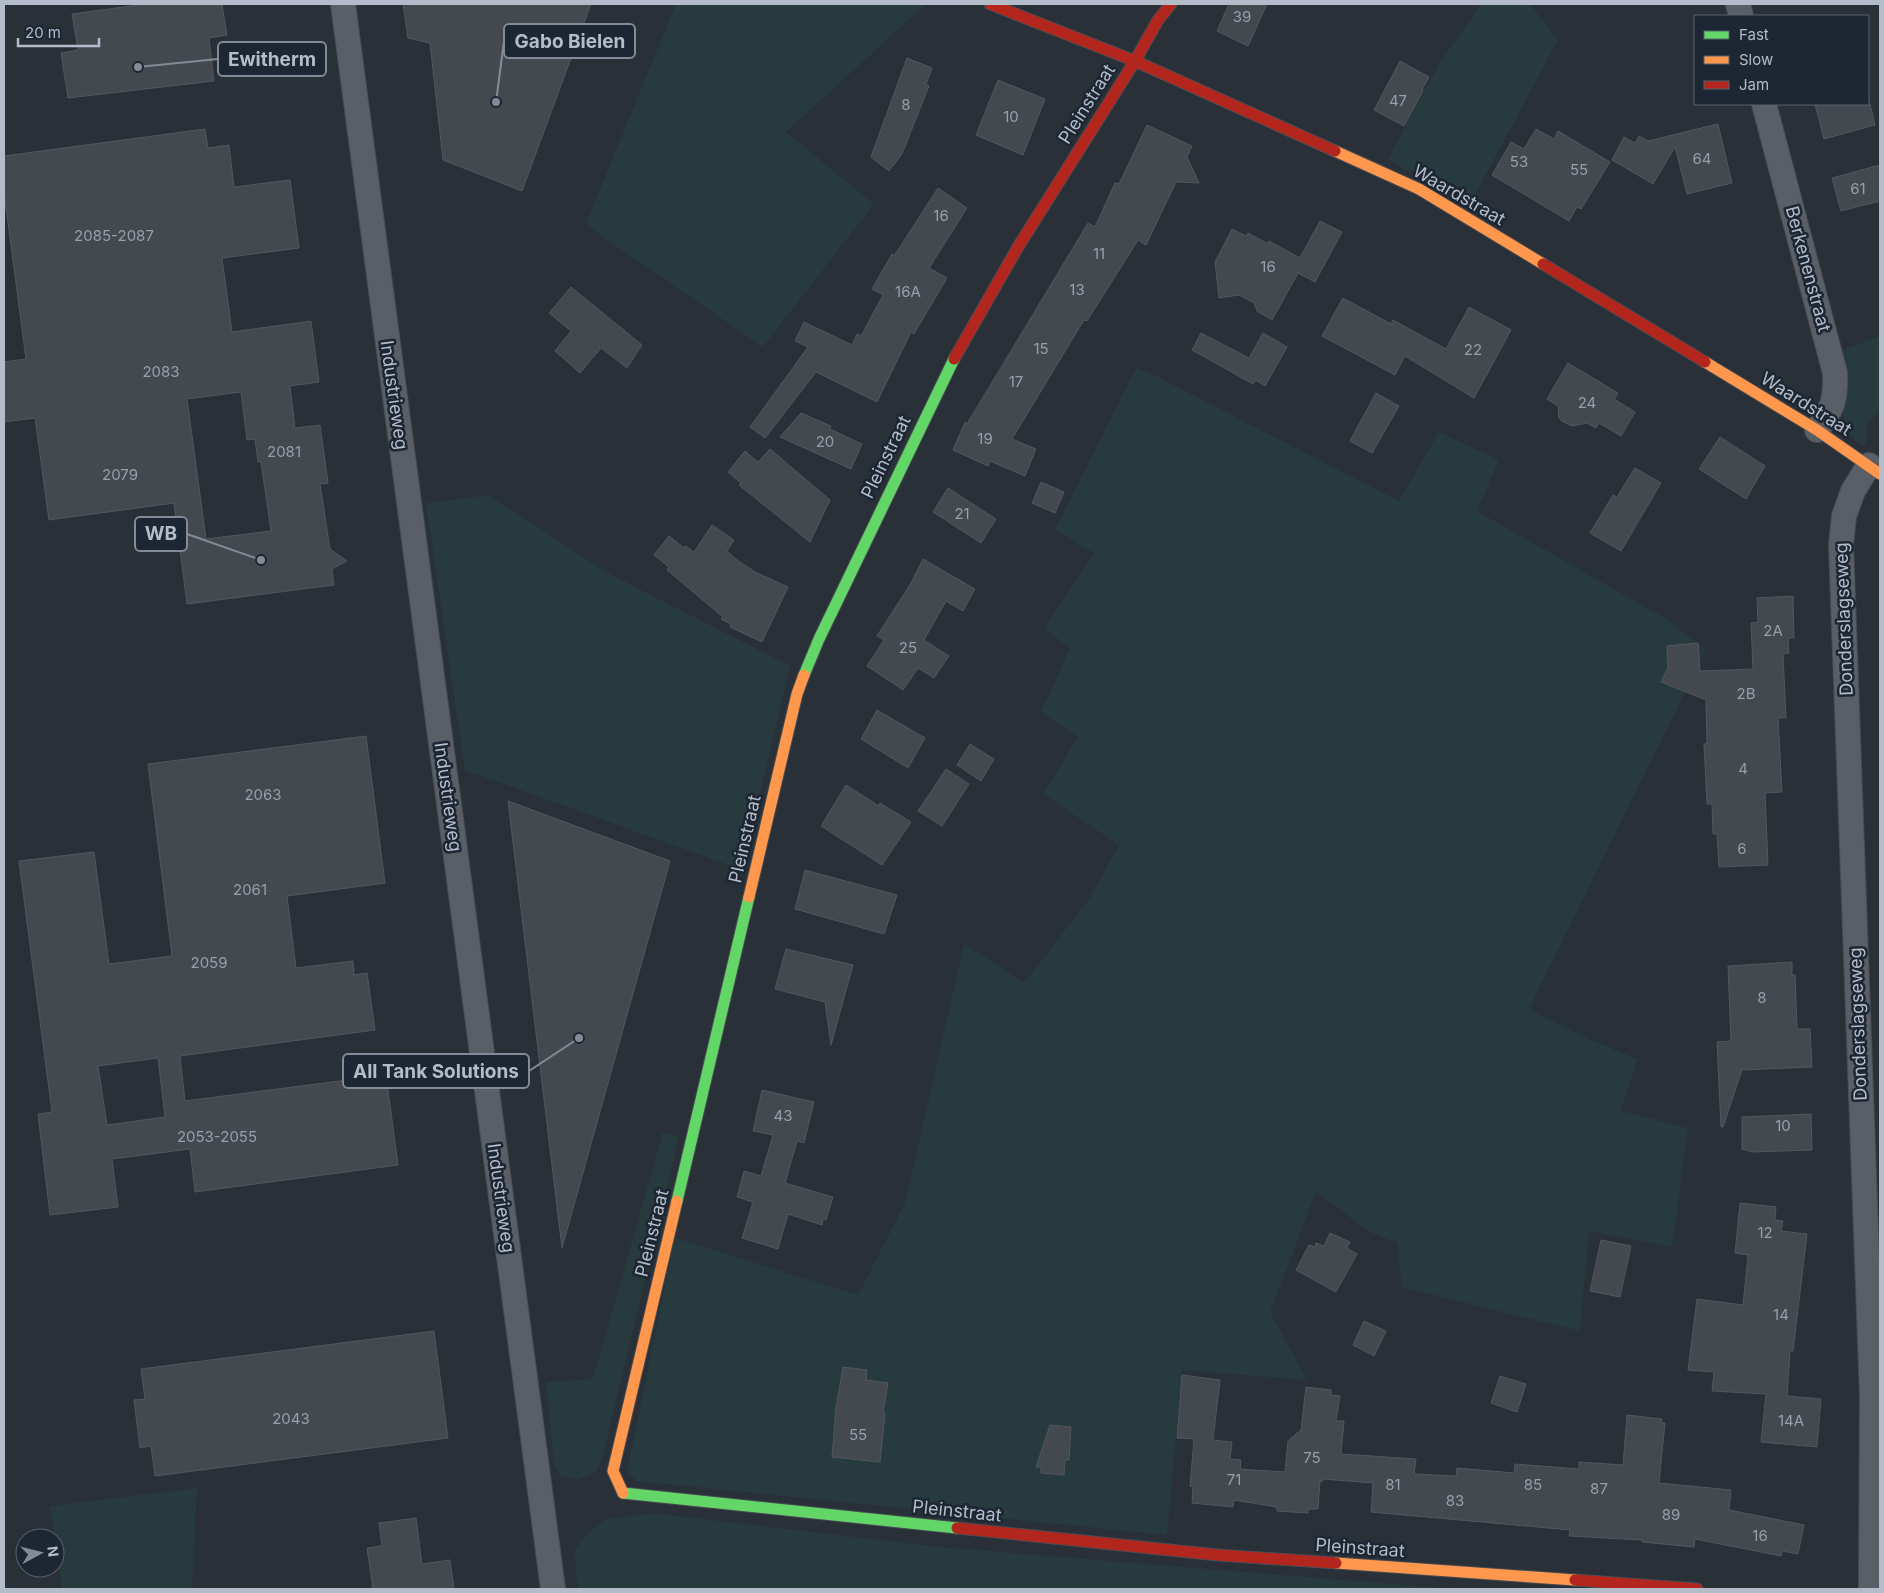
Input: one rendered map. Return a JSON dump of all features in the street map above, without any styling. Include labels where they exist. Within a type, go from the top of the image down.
[{"type":"street","name":"Industrieweg","points":[[343,4],[553,1589]]},
{"type":"street","name":"Waardstraat","points":[[990,4],[1135,61],[1419,189],[1817,430],[1874,470]]},
{"type":"street","name":"Pleinstraat","points":[[1171,4],[1158,20],[1135,61],[1018,247],[954,359],[819,639],[797,694],[613,1471],[622,1493],[631,1494],[1218,1555],[1697,1589]]},
{"type":"street","name":"Berkenenstraat","points":[[1764,105],[1835,373],[1836,394],[1830,413],[1817,430]]},
{"type":"street","name":"Donderslagseweg","points":[[1871,1589],[1876,1393],[1841,545],[1844,516],[1853,491],[1874,470]]},
{"type":"green space","points":[[676,4],[925,5],[786,132],[874,204],[763,347],[593,230],[586,223]]},
{"type":"green space","points":[[1481,4],[1530,4],[1558,40],[1468,208],[1388,159],[1439,64]]},
{"type":"green space","points":[[1880,336],[1880,411],[1866,423],[1866,446],[1855,441],[1849,434],[1845,424],[1840,399],[1837,352]]},
{"type":"green space","points":[[1136,368],[1156,376],[1399,501],[1439,432],[1499,460],[1477,511],[1663,617],[1706,649],[1529,1009],[1591,1040],[1637,1059],[1621,1111],[1688,1128],[1672,1247],[1589,1231],[1580,1331],[1402,1287],[1397,1243],[1369,1232],[1316,1192],[1270,1312],[1307,1380],[1182,1370],[1167,1535],[636,1481],[627,1471],[675,1238],[858,1295],[905,1203],[964,944],[1024,983],[1089,899],[1119,845],[1043,794],[1078,737],[1041,712],[1070,648],[1044,628],[1094,553],[1055,530]]},
{"type":"green space","points":[[489,495],[606,572],[790,666],[742,870],[465,770],[426,503]]},
{"type":"green space","points":[[663,1132],[679,1137],[602,1460],[595,1473],[577,1480],[561,1476],[554,1465],[546,1382],[593,1379]]},
{"type":"green space","points":[[197,1488],[192,1589],[62,1589],[60,1578],[65,1578],[65,1528],[53,1528],[50,1506]]},
{"type":"green space","points":[[652,1513],[940,1547],[1454,1589],[578,1589],[574,1551],[584,1537],[604,1520]]},
{"type":"building","points":[[146,4],[222,4],[227,35],[209,38],[214,81],[68,98],[61,53],[78,50],[72,14]]},
{"type":"building","points":[[403,4],[591,4],[522,191],[443,160],[430,43],[408,38]]},
{"type":"building","points":[[1229,4],[1267,4],[1248,46],[1217,31]]},
{"type":"building","points":[[907,58],[932,68],[926,84],[929,86],[902,154],[889,171],[871,157]]},
{"type":"building","points":[[1400,61],[1429,77],[1404,126],[1374,110]]},
{"type":"building","points":[[998,80],[1045,99],[1023,155],[976,135]]},
{"type":"building","points":[[1870,104],[1875,125],[1824,139],[1815,105]]},
{"type":"building","points":[[1718,124],[1732,183],[1687,194],[1675,147],[1653,184],[1612,160],[1624,137],[1635,143],[1639,136],[1648,141]]},
{"type":"building","points":[[1147,125],[1192,146],[1187,157],[1199,183],[1176,182],[1146,245],[1138,240],[1087,321],[1084,320],[1012,439],[1036,449],[1025,476],[990,461],[988,466],[953,450],[965,422],[967,424],[1088,223],[1095,227],[1115,183],[1119,184]]},
{"type":"building","points":[[205,129],[208,148],[229,145],[234,187],[290,180],[299,248],[222,258],[232,332],[311,321],[319,382],[290,386],[295,428],[320,425],[328,483],[320,484],[330,549],[347,561],[332,569],[334,585],[187,604],[174,503],[49,520],[35,418],[4,422],[4,362],[26,359],[4,192],[4,156]],"holes":[[[241,392],[247,440],[255,439],[258,462],[261,462],[271,531],[206,539],[187,399]]]},
{"type":"building","points":[[1536,129],[1554,139],[1558,131],[1610,162],[1581,209],[1577,207],[1569,221],[1492,175],[1511,142],[1524,149]]},
{"type":"building","points":[[1880,165],[1880,201],[1841,211],[1832,178]]},
{"type":"building","points":[[938,188],[967,208],[929,268],[947,278],[914,334],[911,332],[877,402],[816,372],[765,438],[750,427],[808,347],[795,341],[804,322],[852,345],[857,334],[861,336],[883,295],[872,289],[892,254],[894,256]]},
{"type":"building","points":[[1320,221],[1342,232],[1315,282],[1298,273],[1272,320],[1257,311],[1254,303],[1239,295],[1219,298],[1215,262],[1232,229],[1246,236],[1248,233],[1268,244],[1269,241],[1300,258]]},
{"type":"building","points":[[571,287],[642,345],[627,368],[601,348],[580,373],[555,351],[571,331],[549,313]]},
{"type":"building","points":[[1343,298],[1391,324],[1393,320],[1446,349],[1469,307],[1511,330],[1474,398],[1405,356],[1395,375],[1322,336]]},
{"type":"building","points":[[1201,333],[1249,358],[1263,333],[1287,347],[1265,386],[1256,380],[1253,384],[1192,350]]},
{"type":"building","points":[[1568,363],[1618,393],[1614,399],[1635,412],[1621,436],[1599,423],[1596,428],[1587,423],[1572,426],[1559,418],[1558,406],[1547,399]]},
{"type":"building","points":[[1376,393],[1399,406],[1372,453],[1350,441]]},
{"type":"building","points":[[801,413],[831,426],[830,429],[862,444],[851,469],[780,437]]},
{"type":"building","points":[[1720,437],[1765,466],[1746,499],[1699,469]]},
{"type":"building","points":[[770,449],[830,500],[810,542],[739,485],[741,483],[728,472],[745,451],[758,462]]},
{"type":"building","points":[[1635,468],[1661,483],[1621,551],[1590,533],[1613,495],[1617,497]]},
{"type":"building","points":[[1041,482],[1064,492],[1055,513],[1032,503]]},
{"type":"building","points":[[948,488],[996,519],[981,543],[933,512]]},
{"type":"building","points":[[712,525],[734,540],[727,551],[737,560],[755,572],[788,587],[762,642],[730,627],[731,624],[721,619],[723,617],[667,570],[669,567],[654,555],[669,536],[684,548],[686,546],[694,552]]},
{"type":"building","points":[[923,559],[975,589],[963,611],[946,601],[924,640],[949,656],[934,678],[918,668],[903,690],[867,666],[884,640],[877,636],[910,585]]},
{"type":"building","points":[[1793,596],[1794,638],[1788,638],[1789,653],[1783,654],[1786,718],[1778,718],[1782,792],[1765,793],[1768,865],[1719,867],[1717,834],[1713,834],[1712,804],[1707,804],[1704,744],[1707,744],[1706,700],[1661,682],[1668,668],[1667,646],[1698,643],[1700,671],[1753,669],[1751,623],[1758,622],[1757,598]]},
{"type":"building","points":[[877,710],[925,738],[908,768],[861,739]]},
{"type":"building","points":[[366,736],[385,883],[287,896],[296,968],[353,961],[354,975],[367,973],[375,1030],[180,1056],[185,1101],[386,1075],[398,1165],[195,1192],[190,1149],[112,1159],[118,1207],[50,1215],[38,1114],[52,1112],[19,861],[94,852],[109,964],[172,956],[148,764]],"holes":[[[158,1058],[165,1117],[107,1125],[98,1066]]]},
{"type":"building","points":[[970,744],[994,759],[981,781],[957,765]]},
{"type":"building","points":[[946,769],[969,784],[942,826],[918,811]]},
{"type":"building","points":[[846,785],[879,806],[880,803],[911,822],[882,865],[821,826]]},
{"type":"building","points":[[508,801],[670,861],[562,1248]]},
{"type":"building","points":[[805,870],[897,895],[884,934],[795,909]]},
{"type":"building","points":[[786,949],[853,965],[831,1045],[825,1002],[775,989]]},
{"type":"building","points":[[1792,962],[1792,975],[1795,975],[1797,1029],[1810,1029],[1812,1067],[1742,1070],[1723,1127],[1721,1127],[1717,1042],[1731,1041],[1728,966]]},
{"type":"building","points":[[762,1090],[814,1102],[804,1143],[797,1141],[785,1183],[833,1197],[826,1220],[823,1219],[822,1225],[788,1214],[778,1249],[742,1238],[753,1202],[737,1197],[744,1171],[761,1176],[773,1135],[753,1131]]},
{"type":"building","points":[[1811,1114],[1812,1150],[1752,1152],[1742,1149],[1742,1117]]},
{"type":"building","points":[[1740,1203],[1776,1207],[1775,1220],[1783,1221],[1781,1231],[1807,1234],[1793,1351],[1790,1351],[1787,1396],[1821,1399],[1817,1447],[1761,1442],[1766,1394],[1712,1391],[1714,1372],[1688,1370],[1697,1299],[1743,1305],[1748,1255],[1735,1253]]},
{"type":"building","points":[[1330,1233],[1350,1242],[1347,1248],[1357,1254],[1336,1292],[1296,1270],[1309,1245],[1315,1247],[1316,1243],[1324,1246]]},
{"type":"building","points":[[1601,1240],[1631,1246],[1620,1297],[1590,1291]]},
{"type":"building","points":[[1364,1321],[1386,1331],[1374,1356],[1353,1345]]},
{"type":"building","points":[[434,1331],[448,1438],[155,1476],[151,1446],[140,1448],[134,1400],[145,1399],[141,1369]]},
{"type":"building","points":[[843,1367],[867,1370],[866,1380],[888,1383],[883,1413],[885,1413],[880,1462],[832,1457],[836,1408]]},
{"type":"building","points":[[1182,1375],[1220,1380],[1213,1440],[1232,1442],[1230,1459],[1241,1460],[1240,1469],[1285,1472],[1288,1441],[1301,1430],[1306,1387],[1331,1390],[1331,1395],[1340,1396],[1336,1421],[1344,1421],[1341,1454],[1416,1459],[1414,1474],[1456,1476],[1457,1468],[1514,1473],[1515,1464],[1579,1469],[1579,1462],[1623,1465],[1627,1415],[1662,1419],[1661,1423],[1665,1423],[1659,1483],[1731,1490],[1729,1510],[1804,1525],[1798,1554],[1782,1551],[1781,1556],[1695,1539],[1694,1547],[1642,1542],[1642,1540],[1569,1536],[1570,1530],[1371,1512],[1373,1483],[1323,1479],[1323,1481],[1320,1481],[1318,1509],[1308,1509],[1308,1513],[1277,1511],[1277,1507],[1234,1500],[1233,1507],[1192,1503],[1193,1487],[1190,1486],[1194,1439],[1177,1438]]},
{"type":"building","points":[[1500,1376],[1526,1384],[1517,1412],[1491,1403]]},
{"type":"building","points":[[1050,1425],[1071,1427],[1069,1460],[1065,1460],[1064,1475],[1041,1473],[1041,1467],[1036,1467]]},
{"type":"building","points":[[416,1518],[422,1564],[450,1560],[454,1589],[373,1589],[367,1548],[382,1546],[379,1523]]},
{"type":"traffic: fast","points":[[804,675],[819,639],[954,359]]},
{"type":"traffic: fast","points":[[677,1201],[749,897]]},
{"type":"traffic: fast","points":[[623,1493],[957,1528]]},
{"type":"traffic: slow","points":[[1335,151],[1419,189],[1543,264]]},
{"type":"traffic: slow","points":[[1705,362],[1817,430],[1880,474]]},
{"type":"traffic: slow","points":[[749,897],[797,694],[804,675]]},
{"type":"traffic: slow","points":[[623,1493],[613,1471],[677,1201]]},
{"type":"traffic: slow","points":[[1336,1563],[1575,1580]]},
{"type":"traffic: jam","points":[[990,4],[1135,61],[1335,151]]},
{"type":"traffic: jam","points":[[954,359],[1018,247],[1135,61],[1158,20],[1171,4]]},
{"type":"traffic: jam","points":[[1543,264],[1705,362]]},
{"type":"traffic: jam","points":[[957,1528],[1218,1555],[1336,1563]]},
{"type":"traffic: jam","points":[[1575,1580],[1697,1589]]},
{"type":"place","name":"Ewitherm","points":[[138,67]]},
{"type":"place","name":"Gabo Bielen","points":[[496,102]]},
{"type":"place","name":"WB","points":[[261,560]]},
{"type":"place","name":"All Tank Solutions","points":[[579,1038]]}]
